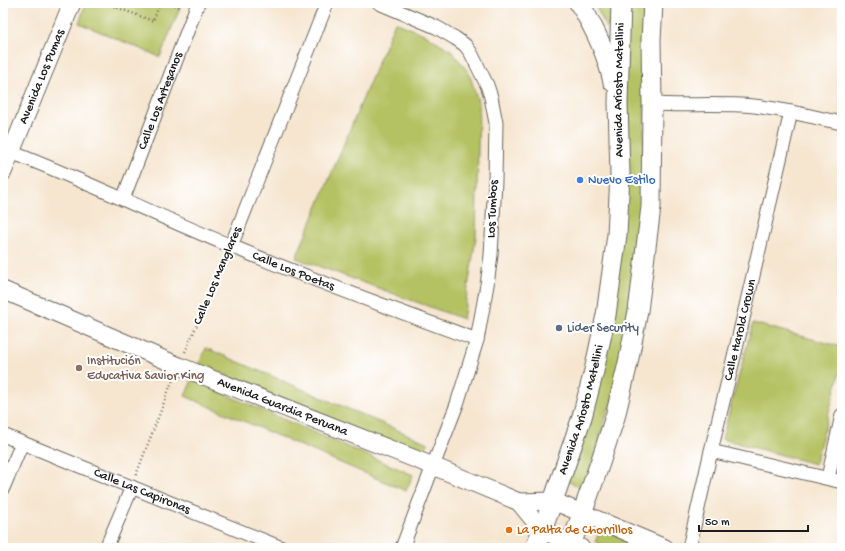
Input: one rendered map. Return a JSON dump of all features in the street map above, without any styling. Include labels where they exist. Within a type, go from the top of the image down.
[{"type":"main road","points":[[579,3],[597,35],[606,57],[618,104]]},
{"type":"main road","name":"Avenida Ariosto Matellini","points":[[535,548],[582,417],[606,315],[617,235],[620,174],[618,104],[621,3]]},
{"type":"main road","points":[[574,547],[582,513],[615,417],[628,363],[638,311],[651,207],[651,40],[653,3]]},
{"type":"street","name":"Avenida Los Pumas","points":[[3,172],[7,150],[72,3]]},
{"type":"street","name":"Calle Los Artesanos","points":[[123,200],[198,3]]},
{"type":"street","name":"Calle Los Manglares","points":[[231,246],[327,3]]},
{"type":"street","name":"Los Tumbos","points":[[379,3],[436,27],[455,38],[465,46],[481,71],[491,96],[495,116],[496,138],[495,181],[490,255],[487,285],[477,340],[458,404],[402,548]]},
{"type":"street","points":[[652,104],[754,106],[842,123]]},
{"type":"street","name":"Calle Harold Crown","points":[[689,548],[791,112]]},
{"type":"street","name":"Calle Los Poetas","points":[[7,150],[231,246],[369,301],[477,340]]},
{"type":"street","name":"Avenida Guardia Peruana","points":[[3,290],[179,366],[433,466],[519,502],[553,501],[665,548]]},
{"type":"street","points":[[828,478],[842,415]]},
{"type":"street","name":"Calle Las Capironas","points":[[3,435],[278,547]]},
{"type":"street","points":[[3,488],[22,443]]},
{"type":"street","points":[[711,451],[842,482]]},
{"type":"street","points":[[106,548],[132,487]]},
{"type":"street","name":"Avenida Guardia Peruana","points":[[519,502],[542,530],[574,547]]},
{"type":"path","points":[[114,3],[113,6],[153,22],[160,3]]},
{"type":"path","name":"Calle Los Manglares","points":[[132,487],[179,366],[231,246]]},
{"type":"green space","points":[[86,3],[182,3],[160,57],[79,23]]},
{"type":"green space","points":[[594,3],[610,3],[608,27],[606,27]]},
{"type":"green space","points":[[628,3],[647,3],[642,230],[615,390],[584,489],[567,481],[597,388]]},
{"type":"green space","points":[[395,22],[424,34],[451,50],[469,73],[479,104],[476,237],[463,319],[296,258]]},
{"type":"green space","points":[[753,323],[842,347],[842,364],[815,464],[722,439]]},
{"type":"green space","points":[[206,348],[428,443],[421,459],[199,364]]},
{"type":"green space","points":[[192,380],[413,475],[406,491],[185,396]]},
{"type":"green space","points":[[601,528],[648,548],[611,548],[595,542]]},
{"type":"place","name":"Nuevo Estilo","points":[[580,180]]},
{"type":"place","name":"Lider Security","points":[[559,328]]},
{"type":"place","name":"Institución Educativa Savior King","points":[[79,368]]},
{"type":"place","name":"La Palta de Chorrillos","points":[[509,530]]}]
